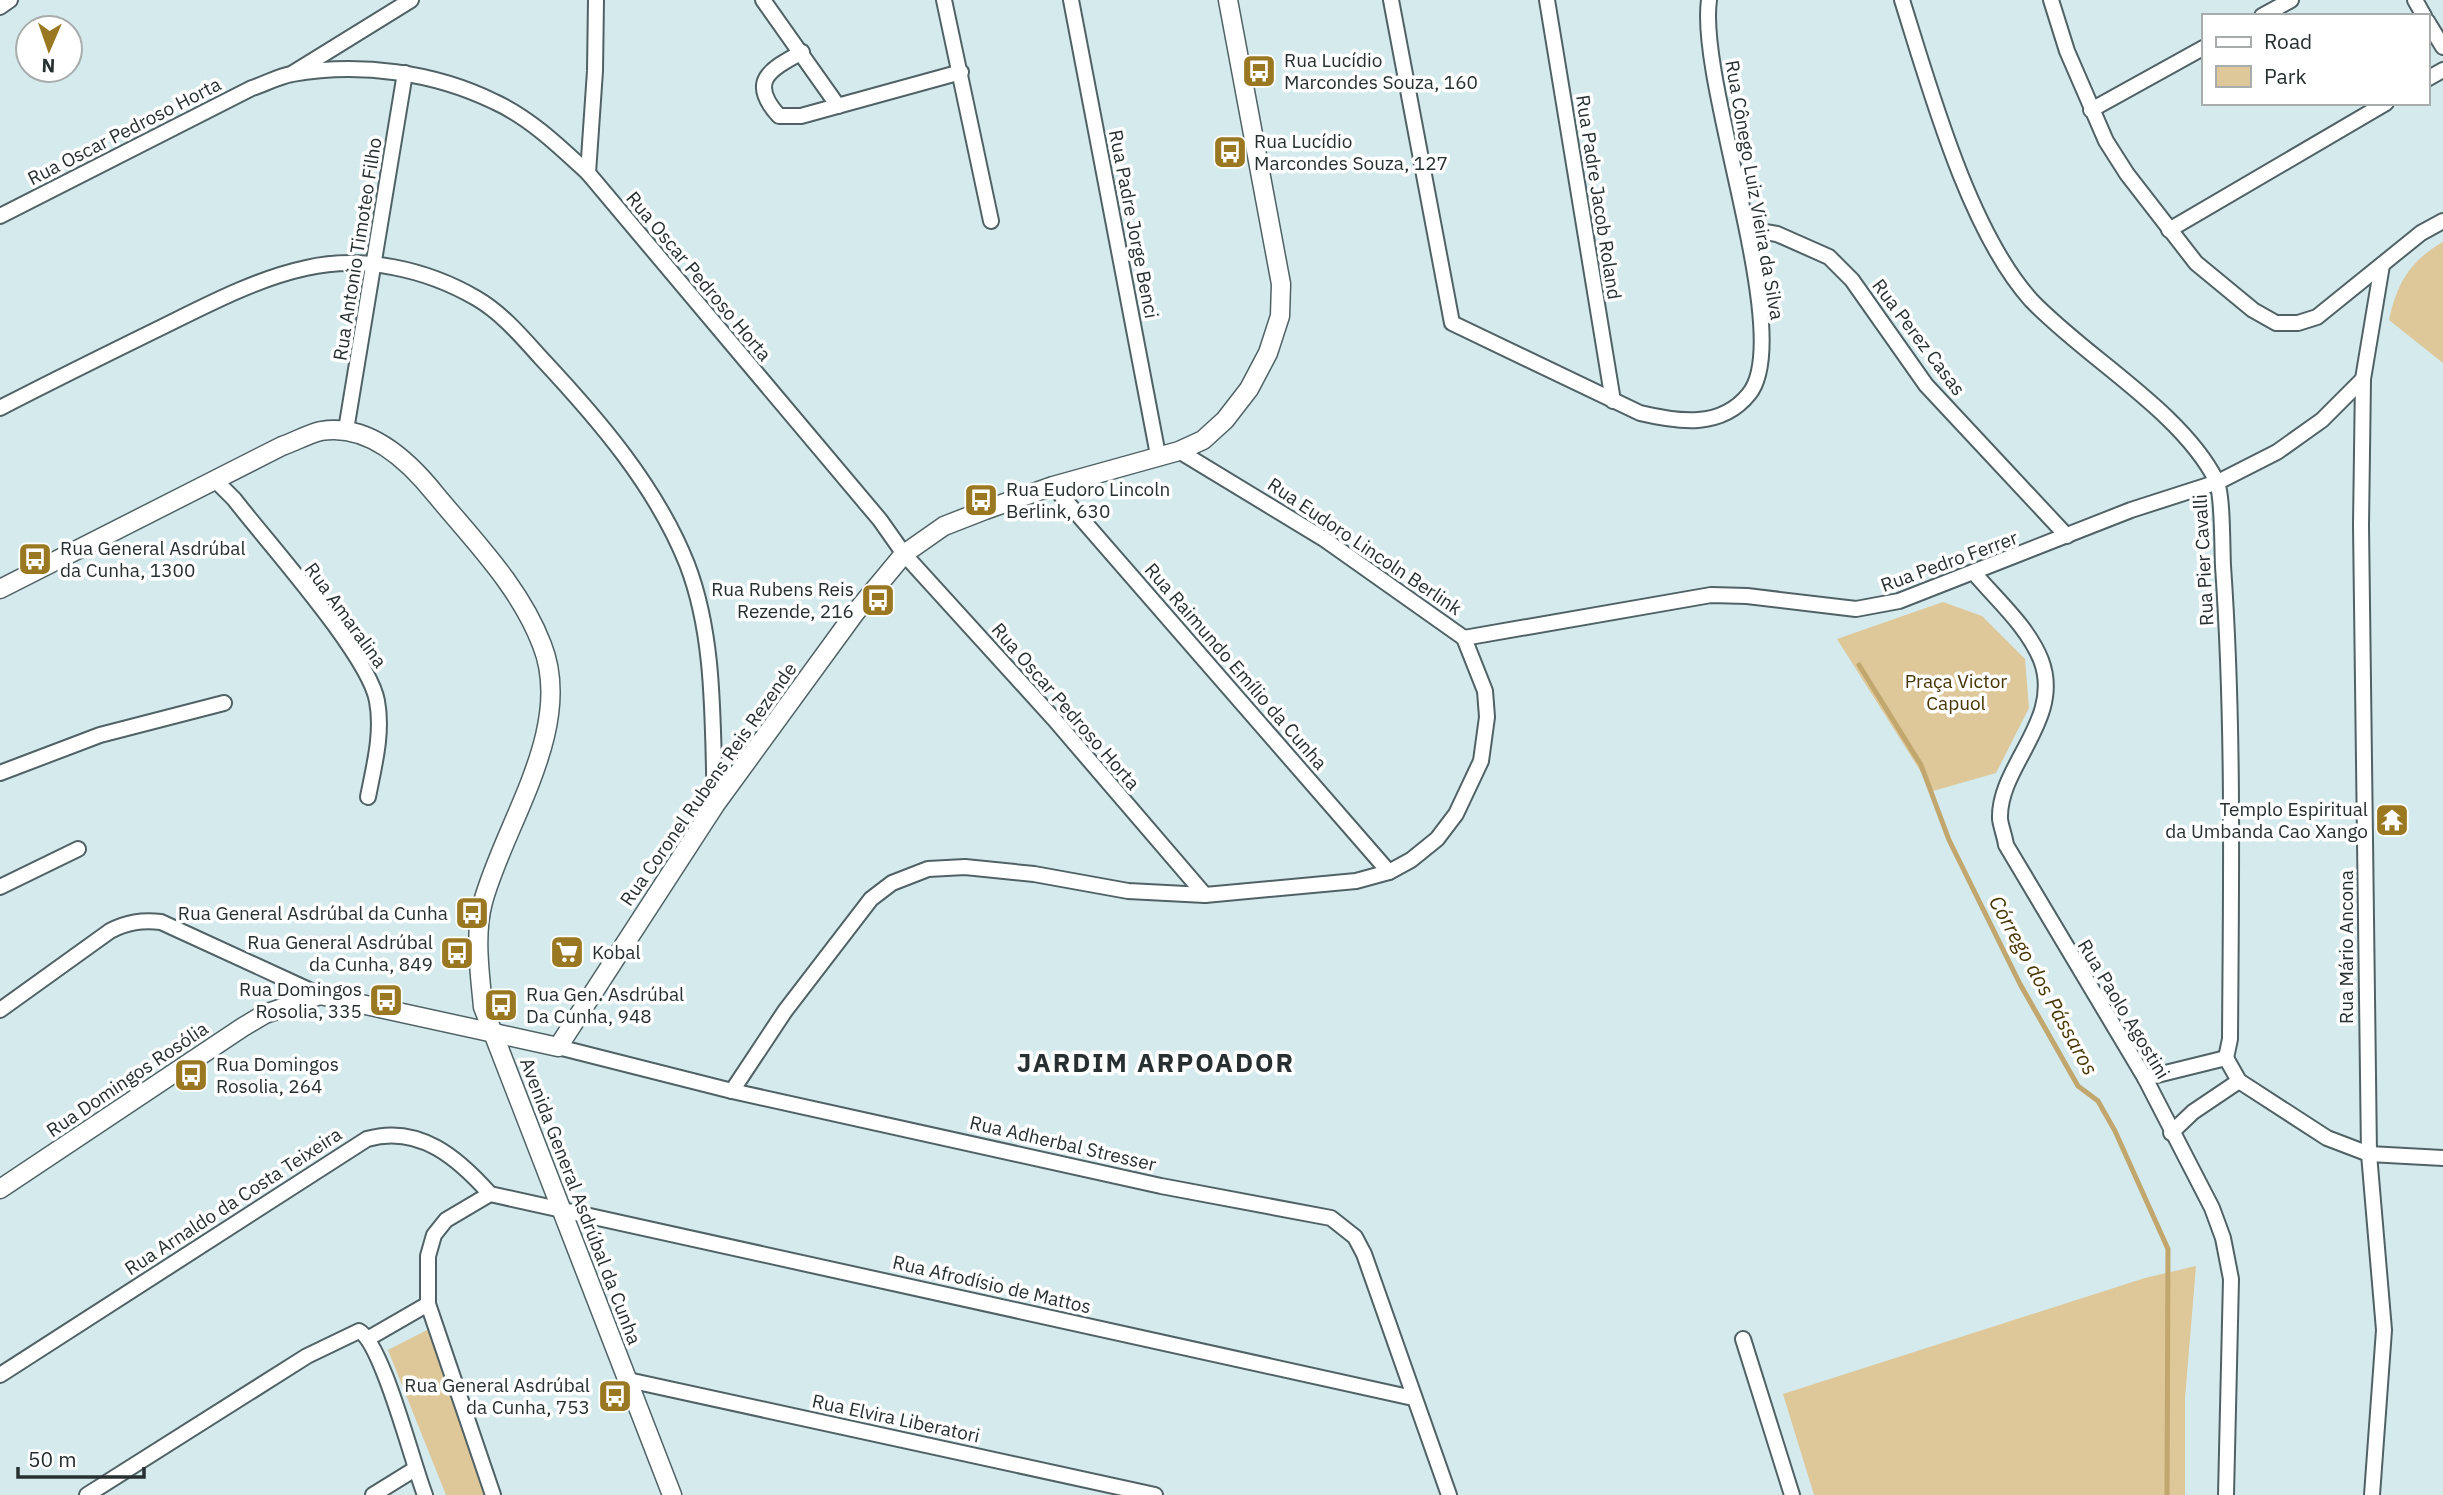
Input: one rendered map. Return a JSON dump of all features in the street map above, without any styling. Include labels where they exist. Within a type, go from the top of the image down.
[{"type":"street","points":[[0,7],[10,0]]},
{"type":"street","points":[[291,74],[411,0]]},
{"type":"street","points":[[587,173],[596,58],[596,0]]},
{"type":"street","points":[[763,0],[838,106]]},
{"type":"street","points":[[944,0],[992,221]]},
{"type":"street","name":"Rua Padre Jorge Benci","points":[[1071,0],[1158,455]]},
{"type":"street","points":[[904,554],[944,526],[1054,486],[1179,451],[1203,440],[1225,420],[1249,388],[1268,353],[1280,317],[1281,284],[1228,0]]},
{"type":"street","name":"Rua Cônego Luiz Vieira da Silva","points":[[1391,0],[1452,323],[1640,413],[1673,421],[1702,421],[1726,413],[1750,393],[1759,368],[1762,328],[1747,229],[1712,65],[1707,15],[1709,0]]},
{"type":"street","name":"Rua Padre Jacob Roland","points":[[1546,0],[1613,401]]},
{"type":"street","name":"Rua Pier Cavalli","points":[[1902,0],[1966,186],[2006,265],[2030,299],[2181,434],[2218,482],[2228,727],[2231,918],[2230,1038],[2227,1058]]},
{"type":"street","points":[[2051,0],[2091,110],[2127,174],[2196,263],[2253,310],[2276,323],[2298,324],[2317,317],[2421,233],[2443,221]]},
{"type":"street","points":[[2266,14],[2291,0]]},
{"type":"street","points":[[2429,24],[2443,47]]},
{"type":"street","points":[[2091,110],[2202,49]]},
{"type":"street","points":[[802,52],[769,70],[764,77],[764,88],[772,108],[779,116],[790,118],[961,72]]},
{"type":"street","name":"Rua Oscar Pedroso Horta","points":[[0,216],[242,93],[291,74],[359,70],[405,73],[438,79],[496,102],[534,126],[587,173],[880,520],[904,554],[1054,719],[1205,895]]},
{"type":"street","name":"Rua Antonio Timoteo Filho","points":[[346,430],[405,73]]},
{"type":"street","points":[[2169,230],[2383,105]]},
{"type":"street","name":"Rua Perez Casas","points":[[1747,229],[1777,234],[1829,257],[1852,280],[1926,385],[2067,536]]},
{"type":"street","points":[[0,408],[186,315],[251,286],[307,267],[374,263],[431,278],[477,299],[511,325],[571,389],[648,487],[687,565],[705,639],[715,805]]},
{"type":"street","name":"Rua Mário Ancona","points":[[2372,1495],[2385,1331],[2369,1154],[2361,525],[2364,379],[2382,265]]},
{"type":"street","name":"Rua Pedro Ferrer","points":[[1464,638],[1711,596],[1747,596],[1856,609],[1877,607],[1975,574],[2132,510],[2218,482],[2288,444],[2322,420],[2364,379]]},
{"type":"street","name":"Avenida General Asdrúbal da Cunha","points":[[0,589],[308,436],[346,430],[386,446],[422,477],[521,598],[544,647],[549,683],[546,731],[536,770],[497,858],[482,905],[478,963],[483,1007],[673,1495]]},
{"type":"street","name":"Rua Eudoro Lincoln Berlink","points":[[732,1091],[842,933],[872,899],[892,883],[928,869],[965,867],[1034,874],[1128,891],[1205,895],[1356,881],[1389,872],[1411,860],[1437,839],[1456,814],[1481,761],[1487,717],[1485,691],[1464,638],[1324,539],[1179,451]]},
{"type":"street","name":"Rua Amaralina","points":[[215,480],[234,499],[344,639],[368,676],[377,699],[379,719],[368,797]]},
{"type":"street","name":"Rua Raimundo Emílio da Cunha","points":[[1054,486],[1389,872]]},
{"type":"street","name":"Rua Coronel Rubens Reis Rezende","points":[[558,1046],[715,805],[855,613],[904,554]]},
{"type":"street","name":"Rua Paolo Agostini","points":[[1975,574],[2028,637],[2041,660],[2046,686],[2034,731],[2006,792],[2000,818],[2006,845],[2145,1078],[2212,1209],[2223,1238],[2231,1279],[2226,1495]]},
{"type":"street","points":[[0,773],[100,735],[224,704]]},
{"type":"street","points":[[0,887],[78,849]]},
{"type":"street","points":[[0,1010],[110,931],[127,923],[146,920],[161,922],[320,995]]},
{"type":"street","name":"Rua Adherbal Stresser","points":[[320,995],[491,1030],[732,1091],[1161,1186],[1331,1218],[1355,1237],[1364,1254],[1449,1495]]},
{"type":"street","name":"Rua Domingos Rosólia","points":[[0,1189],[243,1027],[278,1009],[320,995]]},
{"type":"street","points":[[2145,1078],[2227,1058],[2239,1081],[2327,1138],[2369,1154],[2443,1158]]},
{"type":"street","points":[[2171,1133],[2193,1112],[2239,1081]]},
{"type":"street","name":"Rua Arnaldo da Costa Teixeira","points":[[0,1375],[367,1139],[384,1134],[398,1135],[431,1144],[463,1164],[490,1194]]},
{"type":"street","points":[[490,1194],[446,1220],[434,1235],[428,1256],[428,1304],[493,1495]]},
{"type":"street","name":"Rua Afrodísio de Mattos","points":[[490,1194],[1413,1398]]},
{"type":"street","points":[[369,1338],[428,1304]]},
{"type":"street","points":[[87,1495],[307,1356],[354,1331],[363,1332],[369,1338],[390,1387],[425,1495]]},
{"type":"street","points":[[1743,1339],[1792,1495]]},
{"type":"street","name":"Rua Elvira Liberatori","points":[[628,1380],[1155,1495]]},
{"type":"street","points":[[373,1495],[415,1469]]},
{"type":"green space","points":[[2443,242],[2443,363],[2389,320],[2396,295],[2407,274],[2422,257]]},
{"type":"green space","name":"Praça Victor Capuol","points":[[1943,602],[1982,616],[2025,659],[2029,708],[1996,773],[1933,791],[1837,639]]},
{"type":"green space","points":[[2196,1266],[2185,1398],[2185,1495],[1814,1495],[1783,1394],[2145,1278]]},
{"type":"green space","points":[[431,1328],[490,1495],[446,1495],[388,1350]]},
{"type":"waterway","name":"Córrego dos Pássaros","points":[[1859,665],[1921,765],[1949,840],[2020,984],[2078,1086],[2098,1101],[2115,1131],[2168,1249],[2167,1495]]},
{"type":"place","name":"Rua Lucídio Marcondes Souza, 160","points":[[1259,71]]},
{"type":"place","name":"Rua Lucídio Marcondes Souza, 127","points":[[1230,152]]},
{"type":"place","name":"Rua Eudoro Lincoln Berlink, 630","points":[[981,500]]},
{"type":"place","name":"Rua General Asdrúbal da Cunha, 1300","points":[[35,559]]},
{"type":"place","name":"Rua Rubens Reis Rezende, 216","points":[[878,600]]},
{"type":"place","name":"Templo Espiritual da Umbanda Cao Xango","points":[[2392,820]]},
{"type":"place","name":"Rua General Asdrúbal da Cunha","points":[[472,913]]},
{"type":"place","name":"Kobal","points":[[567,952]]},
{"type":"place","name":"Rua General Asdrúbal da Cunha, 849","points":[[457,953]]},
{"type":"place","name":"Rua Domingos Rosolia, 335","points":[[386,1000]]},
{"type":"place","name":"Rua Gen. Asdrúbal Da Cunha, 948","points":[[501,1005]]},
{"type":"place","name":"Rua Domingos Rosolia, 264","points":[[191,1075]]},
{"type":"place","name":"Rua General Asdrúbal da Cunha, 753","points":[[615,1396]]},
{"type":"district","name":"JARDIM ARPOADOR","points":[[1156,1062]]}]
